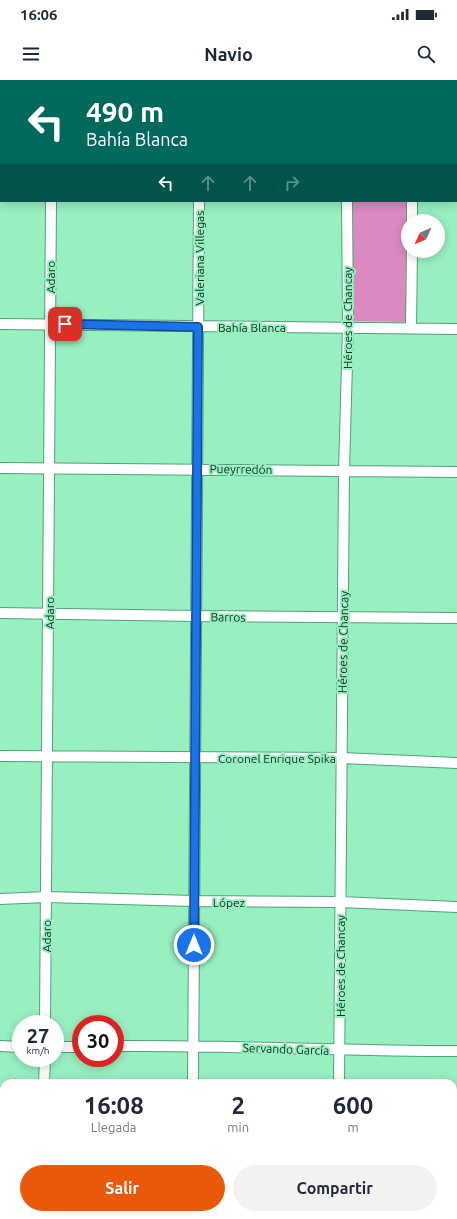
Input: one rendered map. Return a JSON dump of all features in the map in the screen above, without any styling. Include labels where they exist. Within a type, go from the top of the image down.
[{"type":"street","name":"Adaro","points":[[45,1015],[51,202]]},
{"type":"street","name":"Valeriana Villegas","points":[[192,1079],[197,616],[199,202]]},
{"type":"street","name":"Héroes de Chancay","points":[[339,1079],[344,471],[348,327],[347,202]]},
{"type":"street","points":[[412,202],[412,214]]},
{"type":"street","points":[[411,328],[412,258]]},
{"type":"street","name":"Bahía Blanca","points":[[0,324],[457,329]]},
{"type":"street","name":"Pueyrredón","points":[[0,468],[457,472]]},
{"type":"street","name":"Barros","points":[[0,613],[343,618],[457,618]]},
{"type":"street","name":"Coronel Enrique Spika","points":[[0,756],[48,755],[342,758],[457,763]]},
{"type":"street","name":"López","points":[[0,899],[46,897],[194,901],[340,902],[457,907]]},
{"type":"street","points":[[0,1046],[12,1047]]},
{"type":"street","name":"Servando García","points":[[124,1046],[193,1046],[339,1051],[457,1051]]},
{"type":"street","points":[[44,1079],[45,1067]]},
{"type":"shaded area","points":[[352,202],[407,202],[407,214],[401,214],[401,258],[407,258],[406,322],[352,321]]},
{"type":"route","points":[[65,324],[198,327],[194,945]]}]
